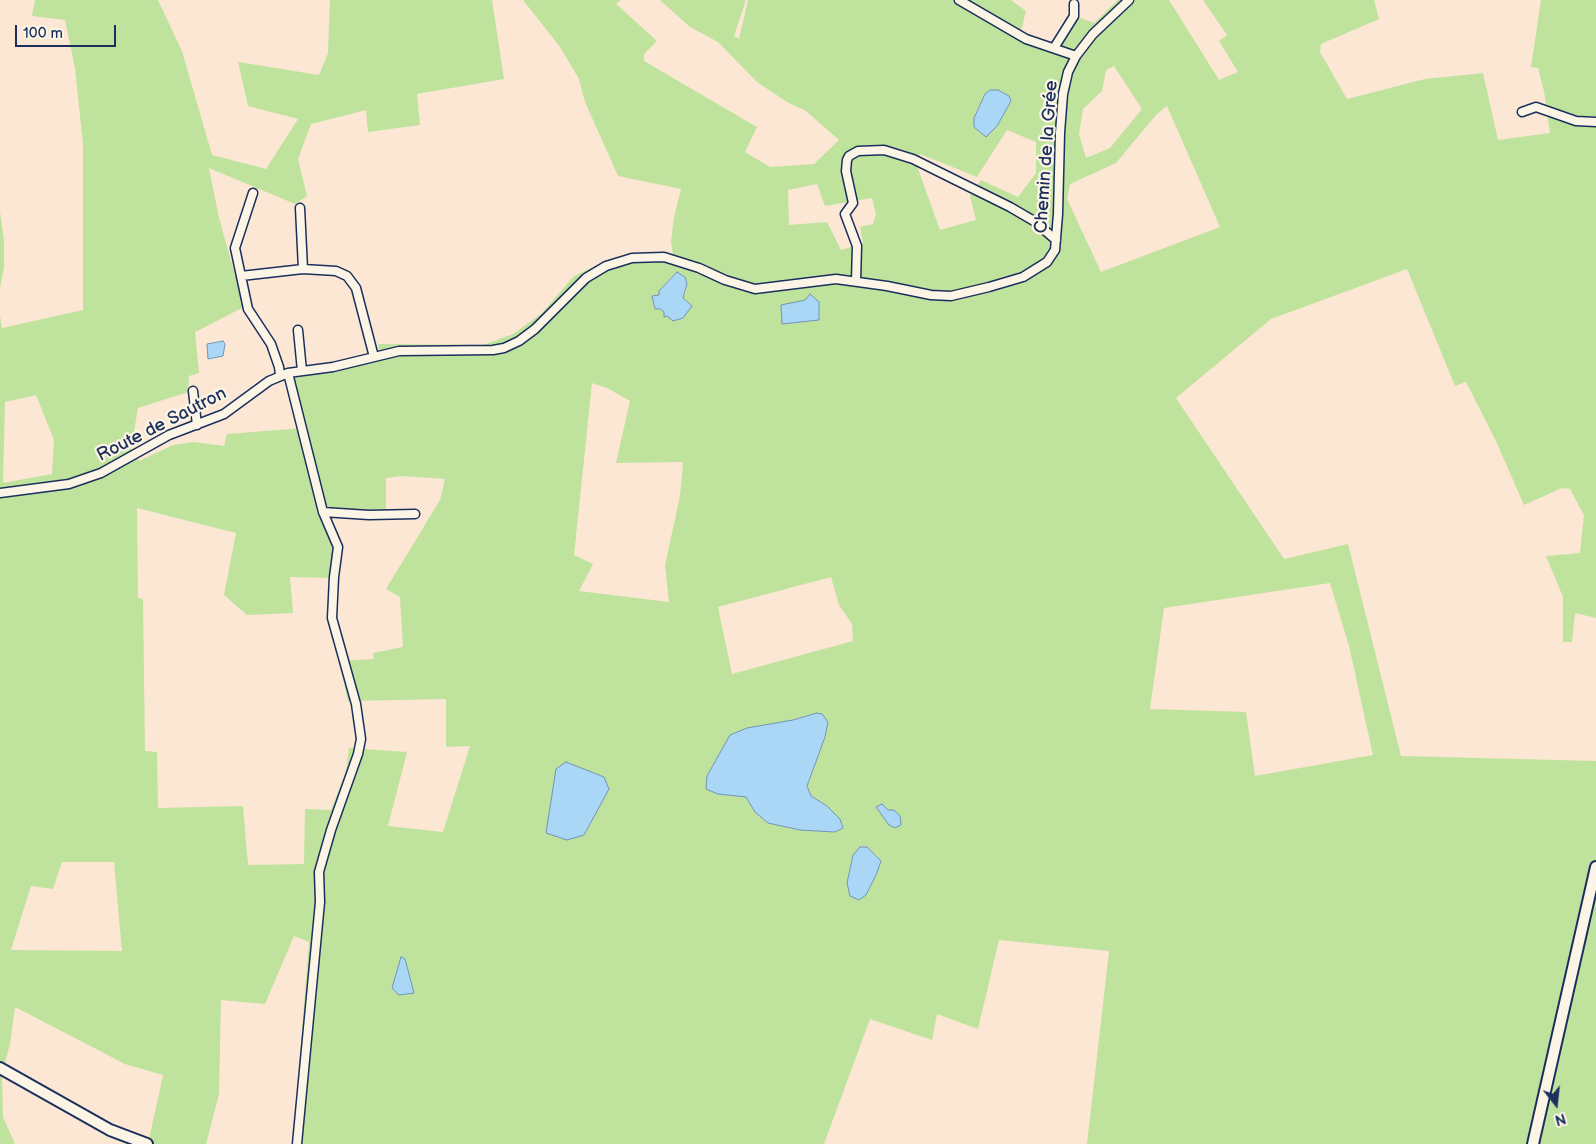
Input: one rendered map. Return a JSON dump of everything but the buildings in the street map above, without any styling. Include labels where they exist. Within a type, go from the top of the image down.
[{"type":"street","points":[[959,0],[1026,38],[1076,56]]},
{"type":"street","name":"Chemin de la Grée","points":[[1055,250],[1063,94],[1068,72],[1076,56],[1099,28],[1129,0]]},
{"type":"street","points":[[1054,48],[1074,16],[1074,4]]},
{"type":"street","points":[[1522,112],[1536,107],[1576,122],[1596,122]]},
{"type":"street","points":[[856,281],[857,246],[845,214],[853,203],[846,170],[847,160],[849,156],[858,151],[884,150],[913,159],[1026,216],[1056,240]]},
{"type":"street","points":[[253,193],[234,248],[248,309],[270,344],[280,376]]},
{"type":"street","points":[[300,208],[303,269]]},
{"type":"street","name":"Route de Sautron","points":[[0,493],[85,480],[106,471],[169,435],[224,414],[280,376],[288,373],[333,367],[398,351],[493,350],[504,348],[519,341],[535,329],[586,278],[606,266],[632,258],[664,256],[699,268],[725,280],[756,288],[815,280],[856,281],[931,295],[951,296],[989,287],[1022,276],[1047,262],[1055,250]]},
{"type":"street","points":[[241,276],[303,269],[336,271],[347,276],[354,282],[374,357]]},
{"type":"street","points":[[298,330],[302,371]]},
{"type":"street","points":[[288,373],[323,512],[338,546],[332,618],[356,704],[361,739],[358,754],[331,830],[319,872],[320,902],[297,1144]]},
{"type":"street","points":[[193,391],[198,424]]},
{"type":"street","points":[[323,512],[369,515],[415,514]]},
{"type":"street","points":[[1533,1144],[1596,868]]},
{"type":"street","points":[[0,1068],[110,1130],[147,1144]]},
{"type":"green space","points":[[35,0],[158,0],[182,51],[212,155],[266,169],[298,119],[248,106],[238,62],[319,75],[328,53],[330,0],[492,0],[504,79],[417,94],[420,125],[368,132],[366,110],[311,124],[298,159],[307,196],[295,204],[209,168],[219,218],[244,307],[195,332],[199,373],[189,376],[188,392],[138,408],[131,449],[139,461],[173,445],[194,442],[224,446],[227,434],[304,428],[293,378],[339,371],[380,360],[378,344],[483,345],[513,334],[541,314],[574,276],[608,260],[631,253],[673,255],[671,242],[674,217],[681,189],[618,176],[585,102],[579,79],[560,47],[523,0],[621,0],[616,4],[657,41],[644,54],[644,61],[757,127],[745,152],[770,167],[814,164],[839,140],[806,111],[787,102],[757,82],[718,42],[690,27],[660,0],[746,0],[734,36],[739,39],[748,0],[1011,0],[1026,11],[1021,31],[1060,46],[1078,17],[1094,23],[1118,0],[1169,0],[1219,80],[1238,72],[1219,41],[1227,35],[1203,0],[1374,0],[1379,19],[1321,44],[1320,52],[1347,99],[1425,79],[1483,73],[1498,140],[1550,133],[1544,91],[1538,68],[1531,67],[1541,0],[1596,0],[1596,618],[1575,613],[1572,642],[1563,642],[1563,597],[1546,556],[1580,553],[1584,515],[1570,489],[1562,488],[1524,505],[1495,439],[1466,382],[1455,386],[1407,269],[1271,319],[1176,398],[1284,559],[1348,544],[1401,756],[1596,761],[1596,1144],[1087,1144],[1109,951],[999,940],[978,1029],[937,1014],[932,1040],[870,1019],[824,1144],[293,1144],[309,942],[294,936],[265,1004],[221,1000],[219,1094],[206,1144],[148,1144],[163,1075],[125,1064],[15,1007],[10,1044],[2,1074],[3,1117],[15,1144],[0,1144],[0,316],[2,328],[83,310],[83,145],[75,68],[65,20],[32,16]],"holes":[[[1114,66],[1142,109],[1110,148],[1086,158],[1079,134],[1083,109],[1102,91],[1106,70]],[[990,90],[1001,91],[1009,96],[1011,101],[997,126],[986,136],[975,128],[975,114],[985,94]],[[1167,106],[1220,227],[1101,272],[1067,199],[1070,184],[1116,163],[1156,115]],[[1007,130],[1036,142],[1036,173],[1018,197],[981,180],[970,196],[976,220],[940,230],[917,166],[920,154],[977,177]],[[817,184],[825,206],[872,198],[876,214],[873,224],[860,227],[863,243],[841,250],[827,222],[789,225],[788,190]],[[677,272],[687,284],[683,298],[664,312],[654,306],[652,296],[659,295],[668,281]],[[592,383],[607,388],[630,401],[616,463],[683,462],[680,496],[665,565],[669,602],[579,591],[593,564],[574,555]],[[36,395],[54,440],[52,474],[3,483],[5,402]],[[402,476],[445,479],[440,500],[386,589],[400,597],[403,647],[373,653],[374,659],[339,661],[348,701],[446,699],[446,747],[470,746],[443,832],[388,826],[407,752],[349,748],[346,771],[331,810],[305,809],[304,864],[248,865],[243,806],[158,808],[157,752],[145,751],[143,599],[138,598],[137,508],[236,533],[224,595],[247,615],[293,613],[290,577],[329,578],[334,551],[316,509],[327,506],[337,510],[386,512],[386,478]],[[831,577],[839,605],[852,624],[853,641],[732,674],[718,607]],[[1330,583],[1349,646],[1373,755],[1255,776],[1246,712],[1150,709],[1164,608]],[[817,713],[825,737],[807,786],[811,796],[827,806],[839,818],[835,832],[800,830],[768,823],[755,812],[746,797],[793,720]],[[871,853],[878,856],[876,875],[866,895],[859,900],[847,883],[853,855]],[[62,862],[114,862],[122,951],[11,950],[31,886],[53,889]]]},
{"type":"green space","points":[[0,212],[4,241],[4,267],[0,288]]},
{"type":"water","points":[[990,90],[998,90],[1009,96],[1011,101],[997,126],[986,137],[974,127],[974,118],[985,94]]},
{"type":"water","points":[[677,272],[685,277],[687,284],[683,298],[692,306],[683,318],[673,321],[667,316],[664,317],[664,312],[660,309],[655,309],[652,296],[659,295],[659,291]]},
{"type":"water","points":[[810,294],[819,302],[819,320],[782,324],[781,305],[805,300]]},
{"type":"water","points":[[223,341],[225,344],[223,356],[208,359],[207,344]]},
{"type":"water","points":[[817,713],[822,714],[828,722],[825,737],[807,786],[811,796],[827,806],[840,819],[843,828],[835,832],[800,830],[768,823],[755,812],[746,797],[718,794],[706,789],[707,776],[730,735],[747,728],[793,720]]},
{"type":"water","points":[[566,762],[604,777],[609,789],[584,835],[567,840],[546,833],[556,769]]},
{"type":"water","points":[[882,804],[888,810],[894,810],[900,816],[901,825],[895,828],[889,825],[876,807]]},
{"type":"water","points":[[860,847],[867,847],[881,861],[866,895],[859,900],[850,896],[847,883],[853,855]]},
{"type":"water","points":[[401,957],[405,959],[414,993],[399,995],[392,988]]}]
